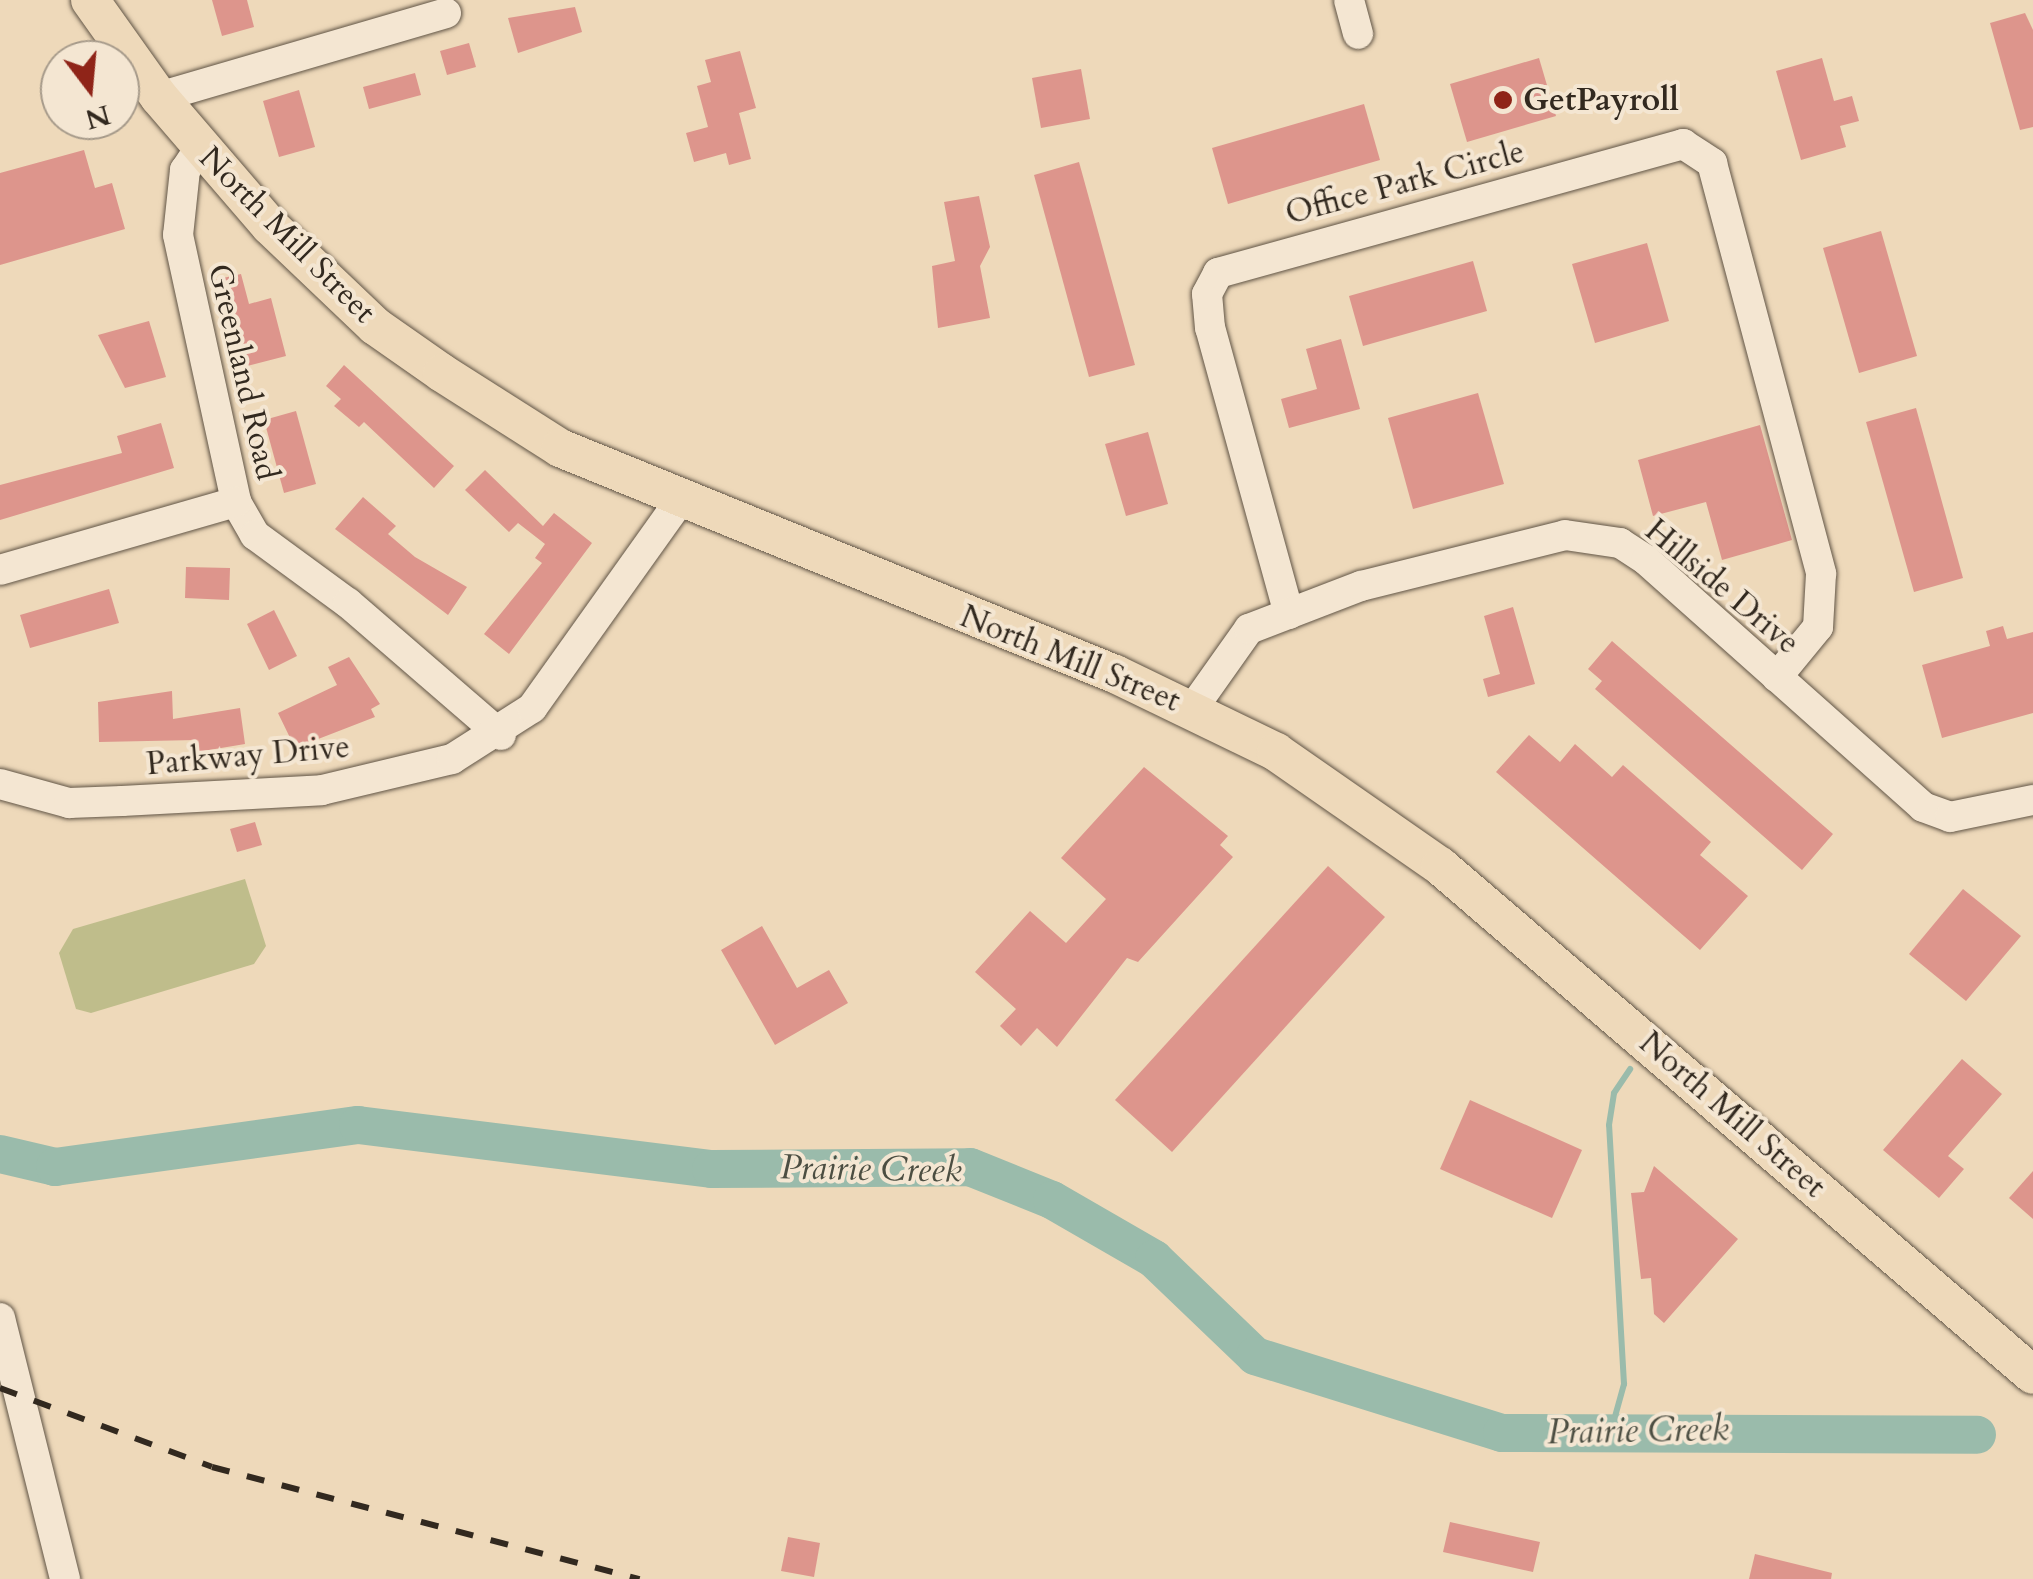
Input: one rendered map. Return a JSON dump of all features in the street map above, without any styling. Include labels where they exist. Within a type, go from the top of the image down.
[{"type":"main road","name":"North Mill Street","points":[[90,0],[200,148],[375,326],[560,448],[679,502],[1192,708],[1338,792],[1440,866],[2033,1375]]},
{"type":"street","points":[[1349,0],[1358,34]]},
{"type":"street","points":[[159,97],[446,13]]},
{"type":"street","name":"Office Park Circle","points":[[1290,614],[1210,328],[1206,294],[1218,273],[1683,144],[1712,163],[1821,574],[1818,627],[1777,677]]},
{"type":"street","name":"Greenland Road","points":[[200,148],[186,170],[178,235],[236,502],[255,535],[348,603],[501,735]]},
{"type":"street","points":[[0,570],[236,502]]},
{"type":"street","name":"Parkway Drive","points":[[0,784],[69,802],[322,790],[452,759],[501,735],[532,708],[679,502]]},
{"type":"street","name":"Hillside Drive","points":[[1192,708],[1233,644],[1290,614],[1361,586],[1564,535],[1620,543],[1923,807],[1950,817],[2033,800]]},
{"type":"street","points":[[0,1318],[65,1579]]},
{"type":"shaded area","points":[[245,879],[266,946],[254,964],[91,1013],[76,1009],[59,953],[73,929]]},
{"type":"building","points":[[212,0],[247,0],[254,27],[222,36]]},
{"type":"building","points":[[575,7],[582,32],[518,53],[508,18]]},
{"type":"building","points":[[2025,13],[2033,30],[2033,127],[2020,130],[1990,23]]},
{"type":"building","points":[[469,43],[476,67],[447,75],[440,51]]},
{"type":"building","points":[[740,51],[756,108],[739,113],[751,159],[729,165],[726,153],[694,162],[686,133],[708,127],[697,86],[711,82],[705,60]]},
{"type":"building","name":"GetPayroll","points":[[1539,58],[1556,116],[1467,142],[1450,84]]},
{"type":"building","points":[[1822,58],[1834,101],[1852,96],[1859,121],[1840,126],[1846,147],[1801,160],[1776,71]]},
{"type":"building","points":[[1081,69],[1090,119],[1041,128],[1032,78]]},
{"type":"building","points":[[415,73],[421,95],[369,109],[363,87]]},
{"type":"building","points":[[299,90],[315,147],[279,157],[263,101]]},
{"type":"building","points":[[1364,104],[1380,160],[1228,204],[1212,148]]},
{"type":"building","points":[[84,150],[95,188],[112,183],[125,229],[0,265],[0,173]]},
{"type":"building","points":[[1079,162],[1135,365],[1089,377],[1034,175]]},
{"type":"building","points":[[979,196],[990,247],[980,266],[990,318],[938,328],[932,266],[955,261],[944,202]]},
{"type":"building","points":[[1881,231],[1917,356],[1859,373],[1823,248]]},
{"type":"building","points":[[1647,243],[1669,321],[1595,343],[1572,264]]},
{"type":"building","points":[[1473,261],[1487,311],[1363,346],[1349,296]]},
{"type":"building","points":[[241,274],[249,304],[271,298],[286,356],[235,369],[214,280]]},
{"type":"building","points":[[149,321],[166,377],[125,388],[98,335]]},
{"type":"building","points":[[1341,339],[1360,409],[1289,428],[1281,399],[1317,389],[1306,349]]},
{"type":"building","points":[[344,365],[454,466],[434,488],[364,422],[359,427],[334,406],[341,399],[326,386]]},
{"type":"building","points":[[1478,393],[1504,484],[1413,509],[1388,418]]},
{"type":"building","points":[[1916,408],[1963,578],[1914,592],[1866,422]]},
{"type":"building","points":[[296,411],[316,484],[284,493],[264,420]]},
{"type":"building","points":[[161,423],[174,468],[0,520],[0,485],[122,453],[117,436]]},
{"type":"building","points":[[1760,425],[1792,540],[1722,560],[1706,502],[1653,516],[1638,460]]},
{"type":"building","points":[[1148,432],[1168,504],[1126,516],[1105,444]]},
{"type":"building","points":[[485,470],[543,526],[554,513],[592,543],[509,654],[484,634],[542,563],[535,558],[545,544],[518,523],[509,532],[465,490]]},
{"type":"building","points":[[363,497],[396,526],[388,534],[415,557],[467,587],[448,615],[335,529]]},
{"type":"building","points":[[186,567],[230,568],[229,600],[185,598]]},
{"type":"building","points":[[109,589],[119,623],[30,648],[20,615]]},
{"type":"building","points":[[1513,607],[1535,684],[1488,697],[1483,679],[1500,674],[1484,616]]},
{"type":"building","points":[[274,610],[297,656],[269,670],[247,624]]},
{"type":"building","points":[[2003,626],[2007,639],[2033,632],[2033,713],[1942,738],[1922,665],[1990,646],[1986,631]]},
{"type":"building","points":[[1612,641],[1833,834],[1802,870],[1595,689],[1602,681],[1588,669]]},
{"type":"building","points":[[349,657],[380,704],[371,709],[375,717],[295,748],[278,713],[337,685],[328,667]]},
{"type":"building","points":[[172,691],[173,719],[240,708],[245,744],[197,752],[196,740],[99,742],[98,702]]},
{"type":"building","points":[[1529,735],[1560,762],[1575,744],[1612,777],[1623,765],[1711,842],[1700,855],[1748,896],[1700,950],[1496,772]]},
{"type":"building","points":[[1144,767],[1228,836],[1220,845],[1233,857],[1138,962],[1127,958],[1057,1047],[1037,1028],[1021,1046],[1000,1026],[1016,1009],[975,972],[1030,911],[1066,943],[1106,899],[1061,858]]},
{"type":"building","points":[[255,822],[262,845],[237,852],[230,829]]},
{"type":"building","points":[[1328,866],[1385,917],[1172,1152],[1115,1100]]},
{"type":"building","points":[[1963,889],[2021,936],[1966,1001],[1909,954]]},
{"type":"building","points":[[762,926],[797,988],[829,970],[848,1003],[775,1045],[721,950]]},
{"type":"building","points":[[1962,1059],[2002,1094],[1948,1156],[1964,1169],[1939,1198],[1883,1150]]},
{"type":"building","points":[[1470,1100],[1582,1150],[1552,1218],[1440,1169]]},
{"type":"building","points":[[1654,1166],[1738,1239],[1664,1323],[1654,1314],[1651,1278],[1641,1279],[1631,1193],[1644,1192]]},
{"type":"building","points":[[2033,1171],[2033,1219],[2009,1198]]},
{"type":"building","points":[[1450,1522],[1540,1542],[1533,1572],[1443,1552]]},
{"type":"building","points":[[788,1537],[820,1543],[814,1577],[781,1571]]},
{"type":"building","points":[[1755,1554],[1832,1573],[1831,1579],[1749,1579]]},
{"type":"waterway","points":[[1611,1431],[1624,1384],[1609,1125],[1614,1093],[1630,1069]]},
{"type":"waterway","name":"Prairie Creek","points":[[0,1154],[55,1167],[358,1125],[711,1169],[970,1167],[1052,1200],[1154,1259],[1255,1356],[1502,1433],[1977,1435]]},
{"type":"railway","points":[[0,1388],[212,1467],[640,1579]]},
{"type":"place","name":"GetPayroll","points":[[1503,100]]}]
